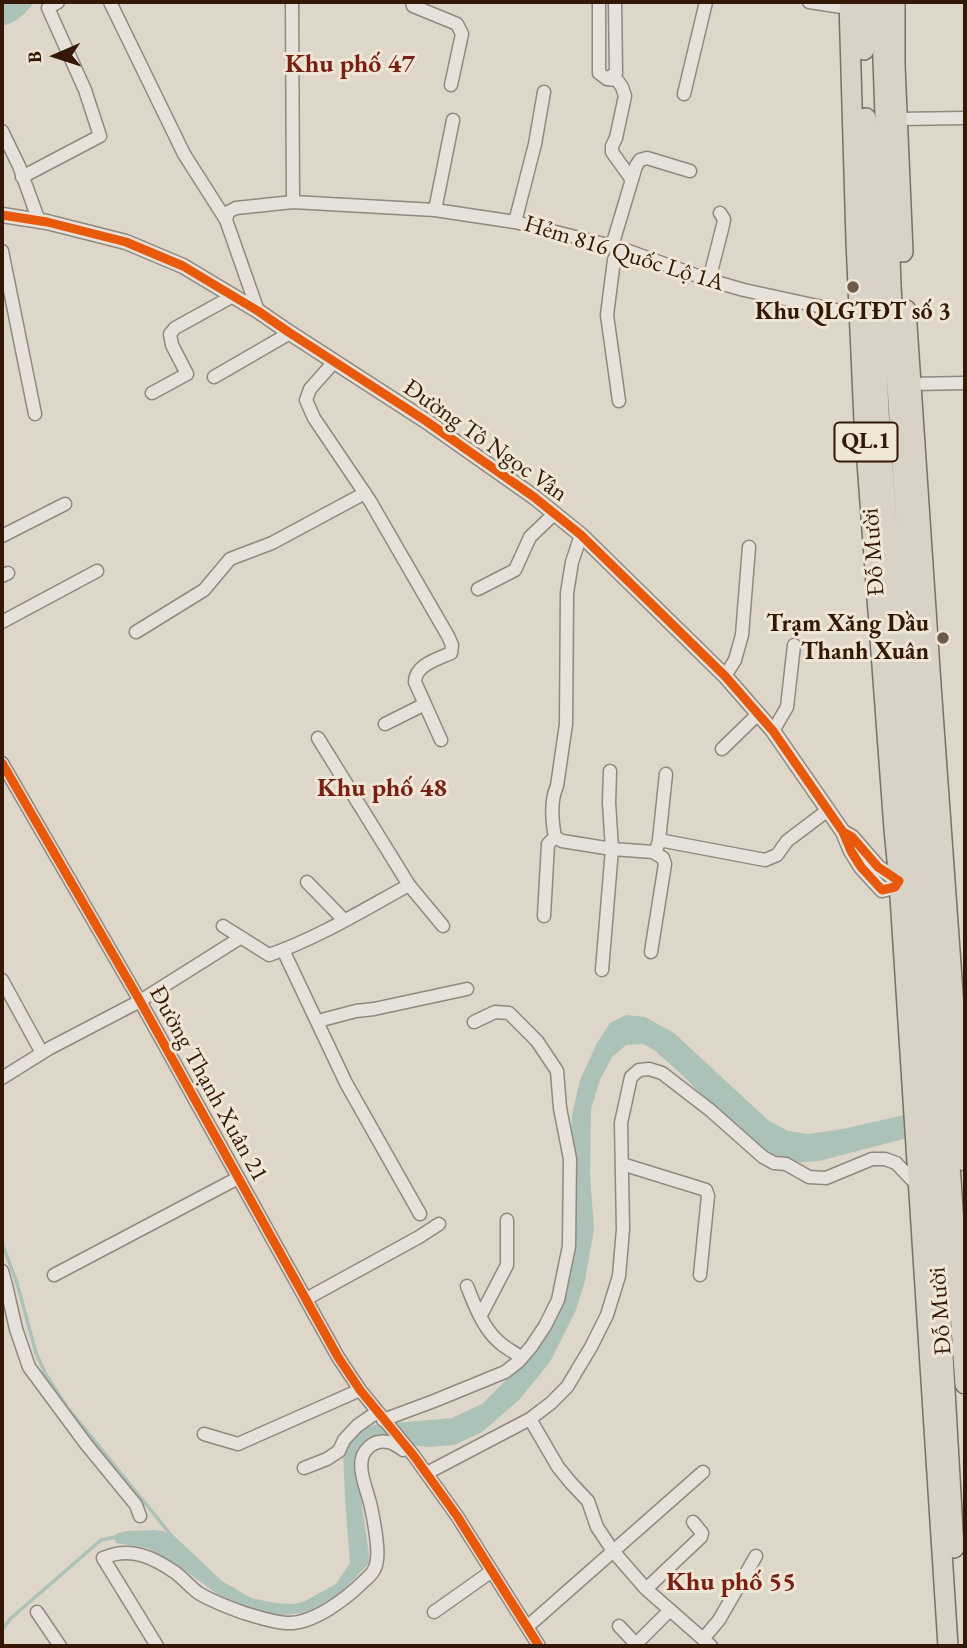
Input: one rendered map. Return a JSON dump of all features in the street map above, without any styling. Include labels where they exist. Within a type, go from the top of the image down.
[{"type":"highway","name":"Đỗ Mười","points":[[881,2],[911,384],[914,882],[901,912],[937,1100]]},
{"type":"highway","name":"Đỗ Mười","points":[[895,2],[895,65],[891,119],[914,882],[916,928],[937,1100]]},
{"type":"highway","name":"Đỗ Mười","points":[[854,4],[856,241],[866,448],[893,820],[914,882]]},
{"type":"highway","name":"Đỗ Mười","points":[[854,4],[879,411],[914,882],[937,1100]]},
{"type":"highway","points":[[901,912],[916,928]]},
{"type":"highway","name":"QL.1","points":[[937,1100],[945,1146]]},
{"type":"highway","name":"QL.1","points":[[937,1100],[945,1146]]},
{"type":"highway","name":"Đỗ Mười","points":[[945,1146],[918,1186],[948,1646]]},
{"type":"highway","name":"Đỗ Mười","points":[[945,1146],[965,1384]]},
{"type":"highway","name":"Đỗ Mười","points":[[945,1146],[947,1398],[959,1646]]},
{"type":"street","points":[[22,177],[100,136],[85,90],[48,8],[58,2]]},
{"type":"street","points":[[110,2],[184,154],[226,220],[258,311]]},
{"type":"street","points":[[292,2],[293,202]]},
{"type":"street","points":[[412,2],[413,6],[457,24],[462,34],[451,85]]},
{"type":"street","points":[[598,2],[599,73],[607,79],[617,80],[625,96],[612,152],[632,180]]},
{"type":"street","points":[[607,79],[616,73],[615,2]]},
{"type":"street","points":[[684,94],[705,2]]},
{"type":"street","points":[[809,2],[854,4]]},
{"type":"street","points":[[515,222],[535,144],[544,92]]},
{"type":"street","points":[[891,119],[965,118]]},
{"type":"street","points":[[435,210],[453,120]]},
{"type":"street","points":[[2,131],[19,166],[39,221]]},
{"type":"street","points":[[619,401],[607,315],[616,247],[636,166],[640,160],[648,158],[690,171]]},
{"type":"street","name":"Hẻm 816 Quốc Lộ 1A","points":[[226,220],[228,212],[236,208],[293,202],[435,210],[515,222],[616,247],[709,280],[779,299],[859,315]]},
{"type":"street","points":[[709,280],[724,219],[720,213]]},
{"type":"street","name":"Đường Tô Ngọc Vân","points":[[2,215],[47,222],[137,246],[183,266],[258,311],[426,421],[555,513],[581,535],[725,676],[773,732],[843,832],[852,837],[878,867],[914,882]]},
{"type":"street","points":[[2,251],[35,414]]},
{"type":"street","points":[[152,393],[187,374],[172,345],[170,334],[175,328],[233,296]]},
{"type":"street","points":[[214,377],[290,333]]},
{"type":"street","points":[[334,362],[310,389],[306,400],[314,418],[365,493],[452,645],[451,653],[418,669],[414,676],[442,740]]},
{"type":"street","points":[[911,384],[965,383]]},
{"type":"street","points":[[136,632],[204,590],[230,559],[272,543],[365,493]]},
{"type":"street","points":[[2,536],[65,503]]},
{"type":"street","points":[[478,589],[515,570],[530,537],[555,513]]},
{"type":"street","points":[[581,535],[572,562],[567,593],[566,724],[554,792],[552,824],[555,837],[562,841],[653,852],[663,858],[666,864],[650,952]]},
{"type":"street","points":[[725,676],[735,660],[742,635],[750,547]]},
{"type":"street","points":[[2,622],[97,571]]},
{"type":"street","points":[[773,732],[788,707],[794,645]]},
{"type":"street","points":[[385,724],[425,704]]},
{"type":"street","points":[[722,749],[758,714]]},
{"type":"street","points":[[318,738],[409,884],[443,926]]},
{"type":"street","name":"Đường Thạnh Xuân 21","points":[[2,763],[140,1001],[338,1357],[360,1390],[415,1458]]},
{"type":"street","points":[[602,970],[612,849],[610,771]]},
{"type":"street","points":[[653,852],[659,840],[666,774]]},
{"type":"street","points":[[659,840],[765,860],[777,855],[788,841],[828,810]]},
{"type":"street","points":[[544,916],[548,844],[555,837]]},
{"type":"street","points":[[307,882],[344,920]]},
{"type":"street","points":[[223,926],[269,955],[310,939],[409,884]]},
{"type":"street","points":[[2,1077],[140,1001],[240,938]]},
{"type":"street","points":[[283,950],[346,1083],[420,1214]]},
{"type":"street","points":[[2,980],[42,1053]]},
{"type":"street","points":[[318,1021],[467,989]]},
{"type":"street","points":[[304,1468],[339,1451],[344,1440],[357,1426],[423,1405],[505,1372],[522,1357],[545,1326],[558,1300],[569,1247],[569,1159],[560,1108],[557,1070],[537,1041],[509,1013],[495,1012],[474,1022]]},
{"type":"street","points":[[427,1473],[530,1419],[551,1404],[567,1387],[591,1347],[607,1315],[619,1276],[623,1229],[621,1123],[631,1077],[639,1070],[649,1069],[662,1073],[710,1110],[763,1157],[774,1163],[786,1164],[809,1177],[826,1178],[872,1159],[885,1158],[896,1163],[918,1186]]},
{"type":"street","points":[[622,1164],[706,1190],[708,1196],[701,1275]]},
{"type":"street","points":[[54,1275],[238,1178]]},
{"type":"street","points":[[481,1315],[507,1265],[507,1220]]},
{"type":"street","points":[[306,1299],[439,1224]]},
{"type":"street","points":[[2,1271],[16,1329],[29,1367],[86,1444],[136,1505],[140,1516]]},
{"type":"street","points":[[467,1286],[497,1341],[522,1357]]},
{"type":"street","points":[[204,1434],[238,1444],[360,1390]]},
{"type":"street","points":[[530,1419],[558,1467],[588,1501],[597,1527],[613,1551],[646,1589],[707,1643],[756,1556]]},
{"type":"street","points":[[157,1646],[103,1558],[113,1553],[127,1552],[149,1557],[177,1574],[200,1594],[262,1619],[289,1623],[316,1616],[358,1587],[374,1571],[377,1555],[371,1508],[362,1470],[363,1455],[372,1444],[387,1441],[415,1458],[427,1473],[539,1646]]},
{"type":"street","points":[[527,1627],[703,1472]]},
{"type":"street","points":[[646,1589],[701,1537],[702,1533],[692,1522]]},
{"type":"street","points":[[434,1612],[492,1571]]},
{"type":"street","points":[[620,1626],[636,1644],[670,1610]]},
{"type":"street","points":[[37,1612],[60,1646]]},
{"type":"shaded area","points":[[8,2],[35,2],[16,20],[2,26],[2,5]]},
{"type":"shaded area","points":[[626,1015],[645,1017],[674,1033],[769,1121],[788,1131],[808,1134],[843,1129],[926,1110],[915,1136],[819,1161],[791,1163],[759,1152],[654,1050],[643,1044],[626,1045],[612,1057],[600,1080],[591,1109],[590,1174],[594,1229],[585,1281],[576,1310],[550,1362],[519,1400],[482,1432],[454,1445],[429,1447],[374,1442],[357,1469],[370,1562],[337,1597],[306,1612],[272,1617],[217,1594],[179,1566],[148,1548],[116,1543],[114,1536],[127,1531],[156,1530],[171,1533],[222,1581],[251,1598],[275,1603],[295,1604],[305,1601],[336,1584],[350,1563],[343,1452],[352,1438],[374,1425],[452,1418],[482,1404],[516,1370],[559,1300],[572,1115],[580,1080],[597,1043],[610,1023]]},
{"type":"waterway","points":[[2,1243],[17,1283],[36,1353],[45,1373],[67,1407],[171,1535]]},
{"type":"waterway","points":[[2,1630],[10,1619],[101,1540],[117,1537]]},
{"type":"cycle path","points":[[2,215],[47,222],[126,242],[183,266],[258,311],[426,421],[534,497],[581,535],[725,676],[773,731],[843,832],[861,867],[882,890],[895,887],[899,881],[878,867],[852,837],[843,832]]},
{"type":"cycle path","points":[[2,763],[140,1001],[338,1357],[360,1390],[414,1456],[457,1516],[539,1646]]},
{"type":"place","name":"Khu QLGTĐT số 3","points":[[853,287]]},
{"type":"place","name":"Trạm Xăng Dầu Thanh Xuân","points":[[943,638]]},
{"type":"district","name":"Khu phố 47","points":[[350,65]]},
{"type":"district","name":"Khu phố 48","points":[[382,789]]},
{"type":"district","name":"Khu phố 55","points":[[731,1583]]}]
